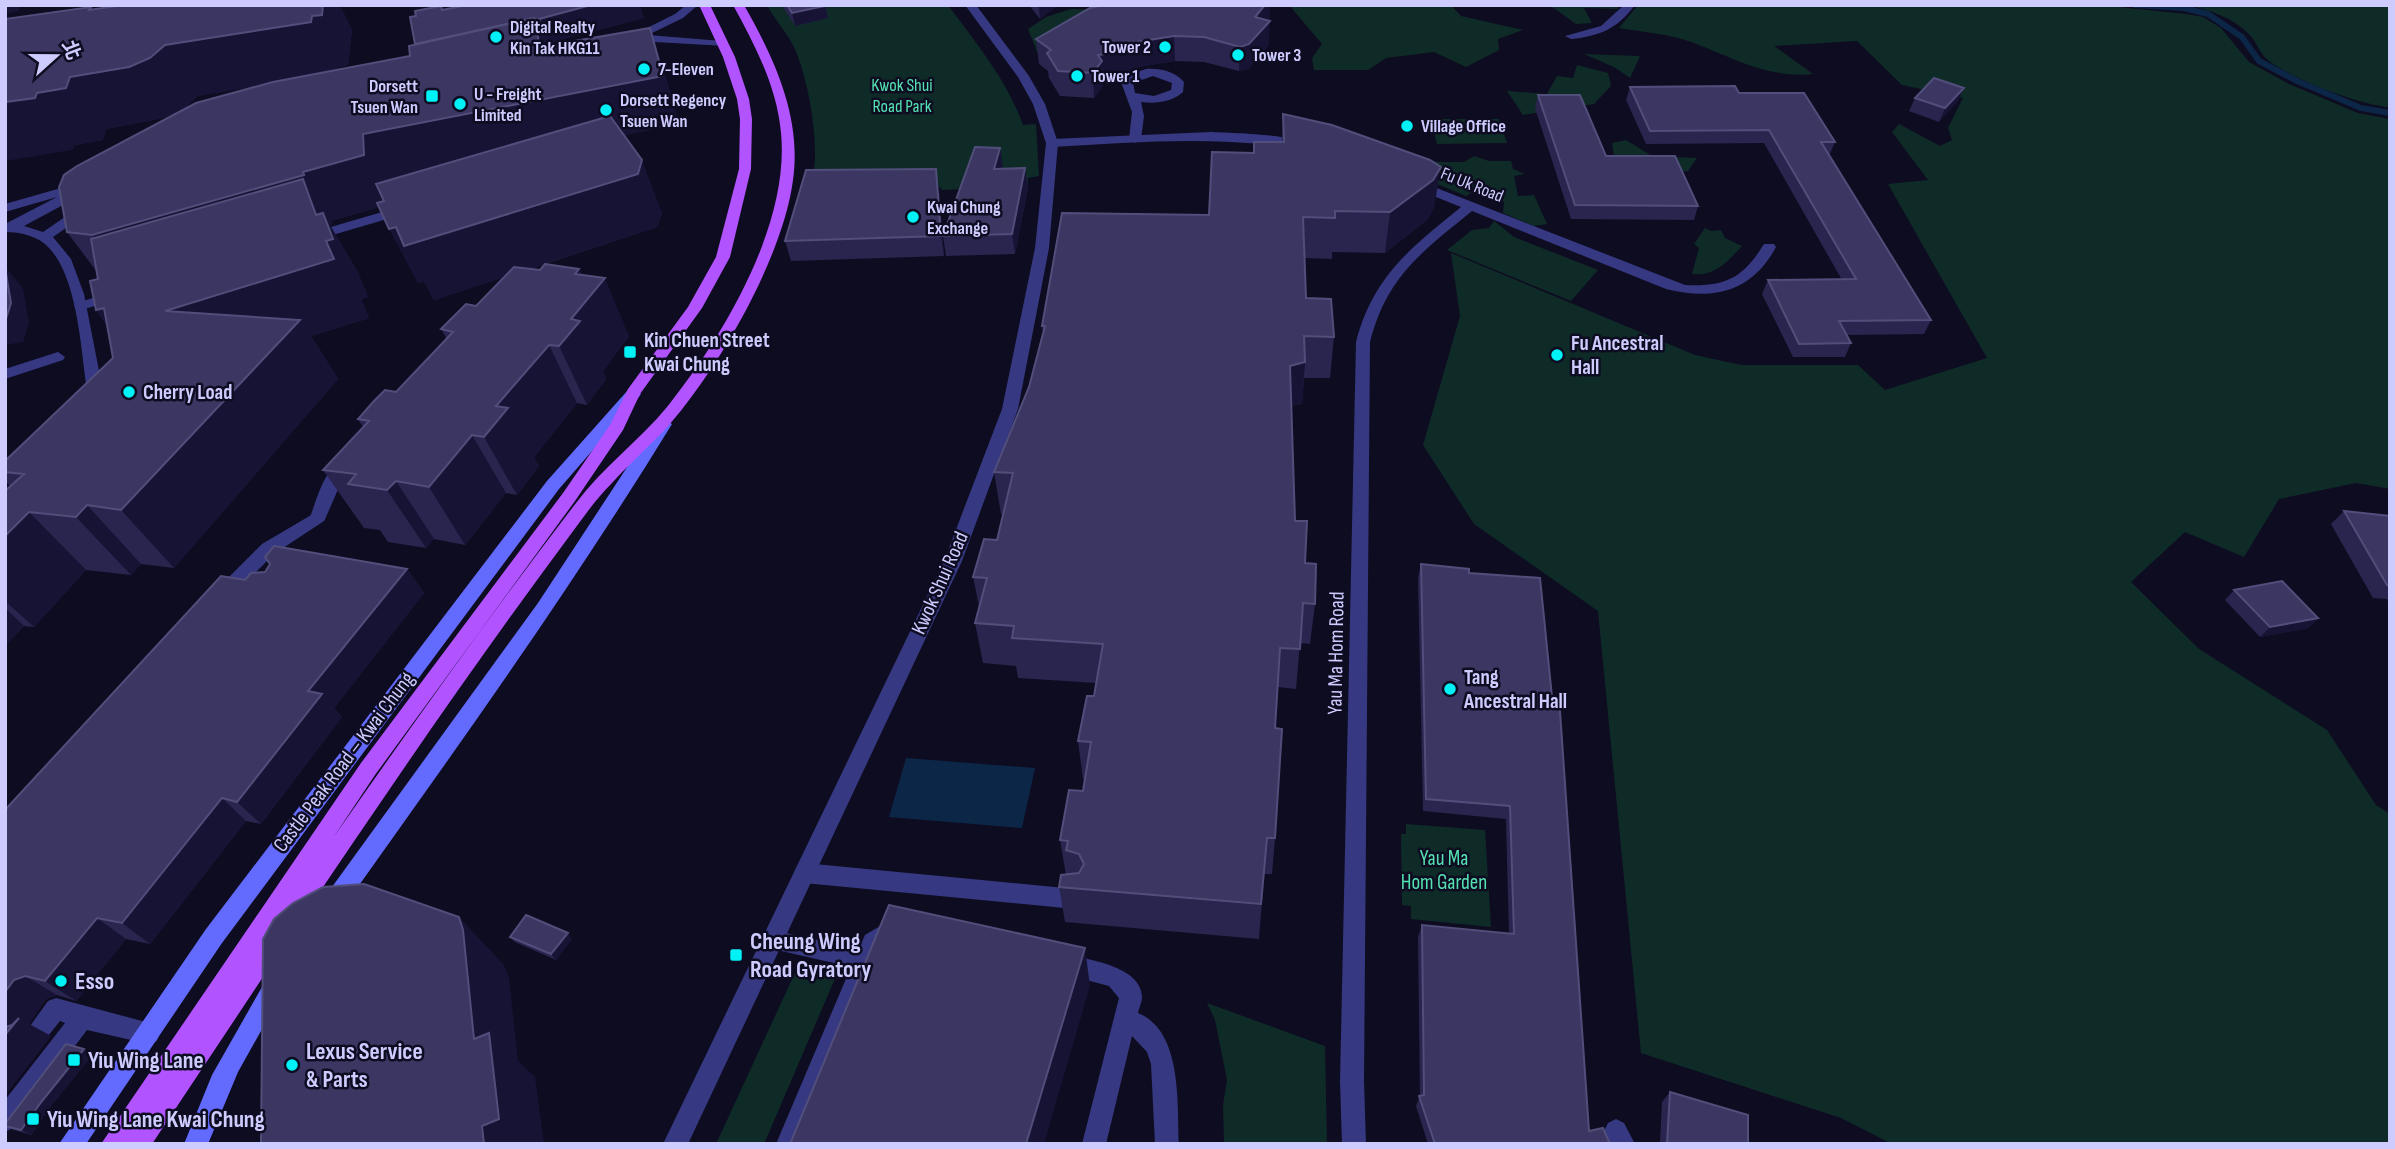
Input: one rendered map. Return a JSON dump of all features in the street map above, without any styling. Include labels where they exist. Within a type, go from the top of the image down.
[{"type":"main road","name":"Castle Peak Road – Kwai Chung","points":[[71,1144],[214,936],[553,485],[633,393],[695,308],[723,257],[745,169],[746,119],[743,99],[704,5]]},
{"type":"main road","name":"Castle Peak Road – Kwai Chung","points":[[319,923],[472,710],[615,503],[725,329],[762,258],[787,177],[786,128],[780,95],[765,50],[738,5]]},
{"type":"main road","name":"Castle Peak Road – Kwai Chung","points":[[113,1144],[379,771],[569,497],[617,426],[633,393]]},
{"type":"main road","name":"Castle Peak Road – Kwai Chung","points":[[138,1144],[379,771],[586,501],[672,411]]},
{"type":"main road","points":[[196,1144],[218,1085],[241,1040],[288,966]]},
{"type":"street","points":[[610,44],[637,38],[687,12],[693,5]]},
{"type":"street","name":"Kwok Shui Road","points":[[676,1144],[953,561],[1010,409],[1042,248],[1052,143],[1039,104],[1023,76],[970,5]]},
{"type":"street","points":[[1571,36],[1604,31],[1614,26],[1630,5]]},
{"type":"street","points":[[637,38],[722,44]]},
{"type":"street","points":[[1135,139],[1139,114],[1126,87],[1127,82],[1137,75],[1161,73],[1178,82],[1177,92],[1155,100],[1139,114]]},
{"type":"street","points":[[1131,95],[1155,100]]},
{"type":"street","points":[[1052,143],[1237,137],[1270,140],[1323,151]]},
{"type":"street","name":"Fu Uk Road","points":[[1405,179],[1671,286],[1691,291],[1713,291],[1743,277],[1765,259],[1769,247]]},
{"type":"street","points":[[5,208],[94,184],[9,228]]},
{"type":"street","points":[[44,237],[96,203]]},
{"type":"street","points":[[292,243],[424,204]]},
{"type":"street","name":"Yau Ma Hom Road","points":[[1354,1144],[1352,1081],[1363,342],[1365,329],[1381,290],[1396,267],[1470,206]]},
{"type":"street","points":[[9,228],[44,237],[60,254],[81,306],[94,391],[88,413]]},
{"type":"street","points":[[81,306],[134,290]]},
{"type":"street","points":[[5,374],[58,357]]},
{"type":"street","points":[[318,517],[336,475],[361,448]]},
{"type":"street","points":[[207,612],[268,549],[347,499]]},
{"type":"street","points":[[234,582],[253,585]]},
{"type":"street","points":[[804,873],[1076,899]]},
{"type":"street","points":[[788,1144],[873,942],[898,925],[911,928]]},
{"type":"street","points":[[772,940],[850,957]]},
{"type":"street","points":[[1039,959],[1116,977],[1131,995],[1094,1144]]},
{"type":"street","points":[[36,1033],[56,1009],[149,1033]]},
{"type":"street","points":[[5,1120],[83,1017]]},
{"type":"street","points":[[1135,1023],[1155,1044],[1163,1064],[1167,1144]]},
{"type":"green space","name":"Kwok Shui Road Park","points":[[767,5],[948,5],[1000,77],[1023,125],[1036,124],[1039,176],[1028,178],[1028,186],[942,190],[940,187],[809,188],[815,157],[809,95],[793,45]]},
{"type":"green space","points":[[1289,5],[1451,5],[1461,16],[1523,30],[1498,39],[1499,50],[1466,67],[1434,52],[1386,58],[1368,70],[1314,70],[1312,58],[1322,44]]},
{"type":"green space","points":[[1542,5],[1617,5],[1618,9],[1584,8],[1592,23],[1576,24],[1554,8]]},
{"type":"green space","points":[[1638,5],[2099,5],[2186,14],[2203,17],[2221,28],[2249,62],[2289,84],[2358,113],[2390,119],[2390,489],[2356,483],[2279,499],[2244,557],[2185,532],[2131,582],[2199,649],[2327,730],[2376,805],[2390,814],[2390,1144],[1892,1144],[1841,1118],[1641,1053],[1598,611],[1474,524],[1423,445],[1460,316],[1451,253],[1695,355],[1741,365],[1858,365],[1885,390],[1987,358],[1888,184],[1928,180],[1892,132],[1899,124],[1940,146],[1952,140],[1948,128],[1963,98],[1902,85],[1857,41],[1774,46],[1813,74],[1797,75],[1752,66],[1676,37],[1619,28]]},
{"type":"green space","points":[[2187,5],[2390,5],[2390,108],[2344,96],[2296,77],[2269,61],[2250,35],[2229,19]]},
{"type":"green space","points":[[1071,9],[1104,10],[1038,54],[1028,29],[1046,17]]},
{"type":"green space","points":[[1584,54],[1640,56],[1630,78],[1614,67]]},
{"type":"green space","points":[[1577,65],[1608,73],[1611,86],[1594,104],[1523,115],[1507,91],[1547,94],[1557,76],[1573,78]]},
{"type":"green space","points":[[1431,119],[1499,119],[1507,143],[1437,144]]},
{"type":"green space","points":[[1626,140],[1652,156],[1697,158],[1688,171],[1617,176],[1612,143]]},
{"type":"green space","points":[[1474,156],[1489,161],[1511,161],[1513,169],[1525,174],[1514,176],[1518,196],[1534,195],[1547,224],[1534,226],[1503,213],[1504,202],[1476,190],[1466,196],[1413,174],[1419,162],[1464,162]]},
{"type":"green space","points":[[1494,221],[1514,237],[1598,270],[1571,301],[1447,250],[1472,230],[1489,228]]},
{"type":"green space","points":[[1705,228],[1711,231],[1721,230],[1725,238],[1742,246],[1714,270],[1692,274],[1699,248],[1694,244]]},
{"type":"green space","name":"Yau Ma Hom Garden","points":[[1406,824],[1485,830],[1491,927],[1411,919],[1411,906],[1402,905],[1401,834],[1406,834]]},
{"type":"green space","points":[[800,962],[837,974],[764,1144],[716,1144]]},
{"type":"green space","points":[[1207,1003],[1325,1046],[1327,1144],[1224,1144],[1223,1105],[1227,1080],[1215,1020]]},
{"type":"water","points":[[906,758],[1035,768],[1022,828],[889,817]]},
{"type":"building","points":[[123,5],[323,5],[322,15],[312,16],[311,22],[165,45],[150,58],[129,67],[70,77],[66,88],[37,93],[35,98],[5,102],[5,19]]},
{"type":"building","points":[[467,5],[591,5],[539,19],[539,29],[534,18],[415,44],[410,17],[416,16],[415,11],[441,6],[442,10]]},
{"type":"building","points":[[787,5],[825,5],[825,6],[792,13]]},
{"type":"building","points":[[1103,5],[1265,5],[1255,17],[1270,21],[1249,44],[1240,47],[1204,37],[1174,36],[1137,42],[1113,53],[1098,55],[1102,61],[1093,73],[1058,71],[1047,53],[1051,50],[1036,39],[1090,8]]},
{"type":"building","points":[[534,18],[540,47],[650,28],[663,76],[363,134],[364,155],[303,172],[304,175],[92,235],[67,232],[59,187],[64,175],[196,103],[273,82],[410,56],[409,46]]},
{"type":"building","points":[[1934,78],[1964,88],[1945,108],[1915,98]]},
{"type":"building","points":[[1735,86],[1739,93],[1804,93],[1835,142],[1821,142],[1931,320],[1839,321],[1851,343],[1799,344],[1768,280],[1856,279],[1769,130],[1650,131],[1630,87]]},
{"type":"building","points":[[1538,95],[1580,95],[1606,156],[1675,156],[1698,206],[1575,205]]},
{"type":"building","points":[[1283,114],[1332,125],[1430,160],[1441,167],[1433,180],[1390,212],[1335,211],[1335,218],[1303,217],[1306,298],[1331,299],[1334,337],[1304,336],[1305,362],[1290,366],[1295,521],[1307,521],[1305,563],[1316,564],[1315,604],[1303,603],[1300,649],[1280,648],[1275,728],[1282,729],[1275,838],[1267,838],[1261,904],[1059,887],[1061,875],[1079,873],[1084,864],[1079,854],[1066,850],[1068,841],[1060,840],[1069,790],[1083,791],[1091,742],[1078,741],[1087,696],[1094,696],[1103,644],[1012,638],[1014,626],[975,623],[987,578],[973,577],[984,539],[997,540],[1013,473],[994,472],[1029,387],[1045,326],[1042,326],[1062,213],[1209,215],[1212,152],[1254,153],[1254,142],[1284,142]]},
{"type":"building","points":[[610,116],[642,160],[638,174],[404,246],[396,227],[389,229],[377,203],[384,201],[376,184]]},
{"type":"building","points":[[975,147],[1000,148],[994,169],[1025,168],[1012,234],[943,236]]},
{"type":"building","points":[[936,169],[941,236],[785,241],[806,170]]},
{"type":"building","points":[[303,179],[316,215],[323,213],[333,239],[326,241],[334,259],[165,311],[300,320],[121,510],[87,505],[76,517],[29,512],[5,536],[5,491],[24,474],[5,472],[5,461],[113,358],[104,308],[96,310],[90,281],[98,279],[91,239]]},
{"type":"building","points":[[545,264],[579,269],[575,274],[605,278],[571,319],[580,321],[559,346],[549,345],[496,406],[508,408],[484,437],[472,435],[429,487],[396,481],[387,490],[348,484],[356,474],[323,470],[369,421],[358,419],[374,401],[385,390],[396,392],[453,332],[441,329],[466,304],[476,306],[514,267],[540,270]]},
{"type":"building","points":[[5,268],[11,303],[5,322]]},
{"type":"building","points":[[2344,511],[2390,516],[2390,586],[2387,585]]},
{"type":"building","points":[[274,546],[407,569],[308,691],[322,694],[237,802],[222,798],[122,923],[97,918],[45,981],[25,976],[14,980],[5,992],[5,810],[221,576],[245,580],[251,573],[265,572],[270,564],[265,557]]},
{"type":"building","points":[[1421,564],[1469,569],[1469,573],[1540,578],[1552,697],[1559,697],[1589,1131],[1603,1128],[1610,1144],[1435,1144],[1419,1096],[1424,1095],[1422,925],[1514,934],[1510,806],[1426,799]]},
{"type":"building","points":[[2282,581],[2318,618],[2270,627],[2234,590]]},
{"type":"building","points":[[364,884],[459,917],[463,930],[474,1039],[489,1033],[499,1119],[482,1126],[484,1144],[261,1144],[263,939],[274,919],[293,903],[323,887]]},
{"type":"building","points":[[889,905],[1085,948],[1026,1144],[790,1144]]},
{"type":"building","points":[[526,915],[568,933],[551,954],[510,937]]},
{"type":"building","points":[[19,1018],[5,1035],[5,1027],[12,1025]]},
{"type":"building","points":[[66,1044],[84,1049],[21,1130],[5,1126],[5,1124]]},
{"type":"building","points":[[1670,1092],[1748,1115],[1748,1144],[1667,1144]]},
{"type":"waterway","points":[[2135,5],[2184,8],[2208,14],[2242,37],[2259,61],[2297,81],[2361,108],[2390,113]]},
{"type":"place","name":"Digital Realty Kin Tak HKG11","points":[[496,37]]},
{"type":"place","name":"Tower 2","points":[[1165,47]]},
{"type":"place","name":"Tower 3","points":[[1238,55]]},
{"type":"place","name":"7-Eleven","points":[[644,69]]},
{"type":"place","name":"Tower 1","points":[[1077,76]]},
{"type":"place","name":"Dorsett Tsuen Wan","points":[[432,96]]},
{"type":"place","name":"U - Freight Limited","points":[[460,104]]},
{"type":"place","name":"Dorsett Regency Tsuen Wan","points":[[606,110]]},
{"type":"place","name":"Village Office","points":[[1407,126]]},
{"type":"place","name":"Kwai Chung Exchange","points":[[913,217]]},
{"type":"place","name":"Kin Chuen Street Kwai Chung","points":[[630,352]]},
{"type":"place","name":"Fu Ancestral Hall","points":[[1557,355]]},
{"type":"place","name":"Cherry Load","points":[[129,392]]},
{"type":"place","name":"Tang Ancestral Hall","points":[[1450,689]]},
{"type":"place","name":"Cheung Wing Road Gyratory","points":[[736,955]]},
{"type":"place","name":"Esso","points":[[61,981]]},
{"type":"place","name":"Yiu Wing Lane","points":[[74,1060]]},
{"type":"place","name":"Lexus Service & Parts","points":[[292,1065]]},
{"type":"place","name":"Yiu Wing Lane Kwai Chung","points":[[33,1119]]}]
